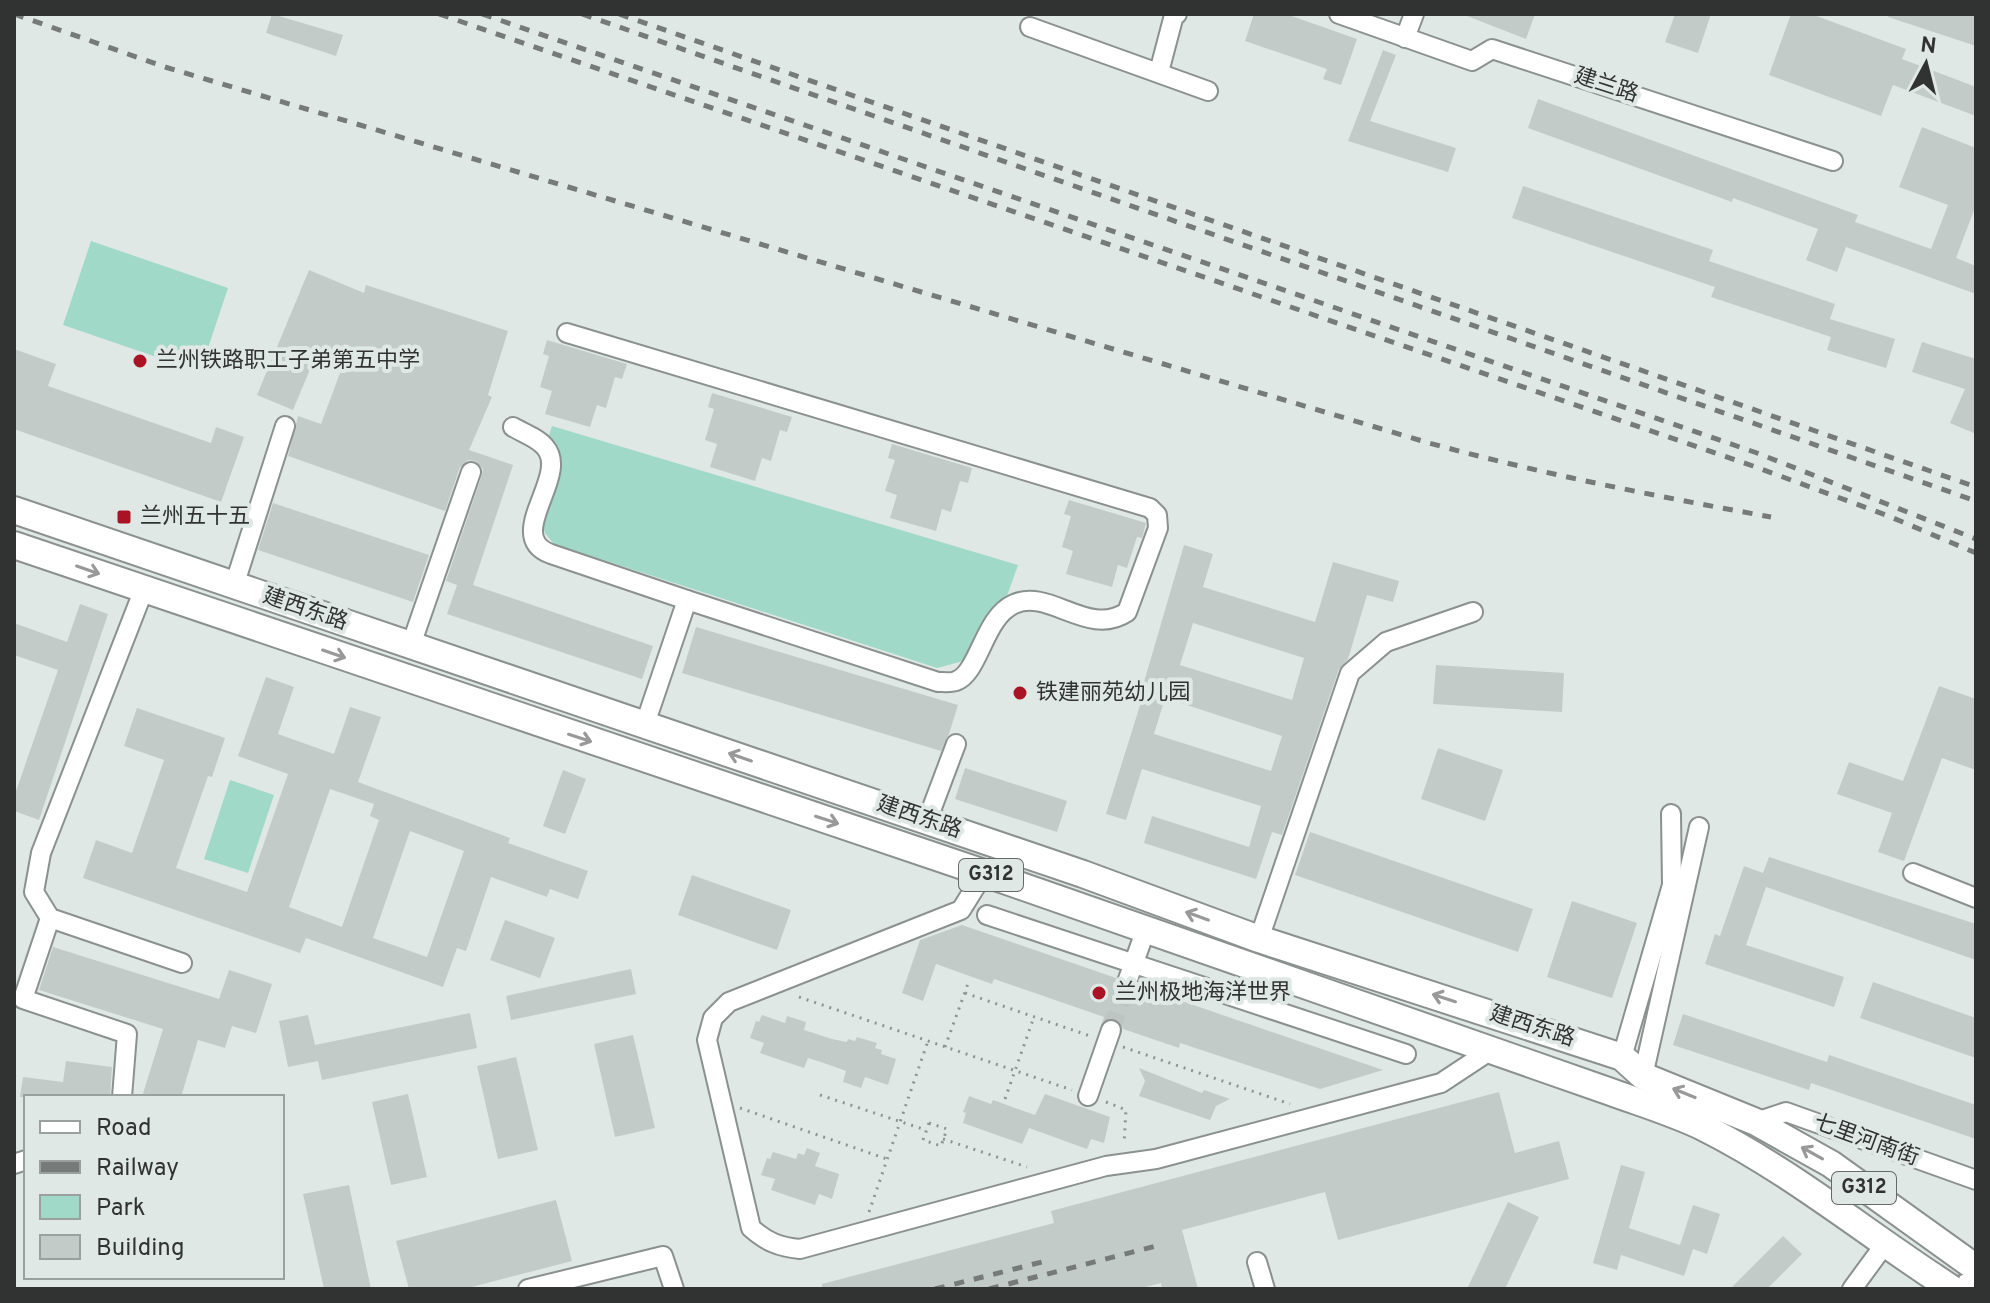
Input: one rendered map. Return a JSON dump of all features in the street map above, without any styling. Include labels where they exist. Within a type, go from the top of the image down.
[{"type":"highway","name":"建西东路","points":[[14,510],[1083,874],[1259,939],[1622,1057],[1643,1076],[1756,1122],[1831,1164],[1973,1270]]},
{"type":"highway","name":"建西东路","points":[[14,545],[984,873],[1701,1126],[1831,1204],[1946,1285]]},
{"type":"street","points":[[1159,72],[1174,15],[1177,14]]},
{"type":"street","name":"建兰路","points":[[1339,14],[1472,61],[1492,49],[1833,161]]},
{"type":"street","points":[[1405,38],[1414,14]]},
{"type":"street","points":[[1030,27],[1208,91]]},
{"type":"street","points":[[513,427],[546,448],[552,463],[533,526],[538,547],[687,600],[938,682],[957,681],[969,670],[986,635],[1005,608],[1020,601],[1039,603],[1102,622],[1117,619],[1127,612],[1158,528],[1157,515],[1150,508],[567,333]]},
{"type":"street","points":[[234,586],[285,426]]},
{"type":"street","points":[[411,645],[471,472]]},
{"type":"street","points":[[144,589],[41,853],[34,892],[50,918],[182,963]]},
{"type":"street","points":[[645,724],[687,600]]},
{"type":"street","points":[[1259,939],[1350,673],[1386,642],[1473,612]]},
{"type":"street","points":[[927,821],[956,744]]},
{"type":"street","points":[[1622,1057],[1672,885],[1671,814]]},
{"type":"street","points":[[1643,1076],[1699,827]]},
{"type":"street","points":[[984,873],[961,910],[729,1002],[720,1009],[709,1029],[707,1040],[751,1228],[773,1244],[800,1249],[1441,1083],[1491,1050]]},
{"type":"street","points":[[1913,873],[1976,898]]},
{"type":"street","points":[[987,915],[1406,1054]]},
{"type":"street","points":[[50,918],[23,999],[127,1034],[122,1095]]},
{"type":"street","points":[[1127,982],[1146,929]]},
{"type":"street","points":[[1088,1096],[1109,1036]]},
{"type":"street","name":"七里河南街","points":[[1756,1122],[1786,1112],[1976,1180]]},
{"type":"street","points":[[1852,1289],[1885,1244]]},
{"type":"street","points":[[528,1289],[663,1256],[674,1289]]},
{"type":"street","points":[[1257,1262],[1265,1289]]},
{"type":"street","points":[[1946,1285],[1973,1270]]},
{"type":"path","points":[[945,1047],[969,981]]},
{"type":"path","points":[[965,993],[1034,1017],[1109,1036],[1321,1115]]},
{"type":"path","points":[[799,997],[1126,1110],[1123,1164]]},
{"type":"path","points":[[1005,1099],[1034,1017]]},
{"type":"path","points":[[862,1232],[928,1041]]},
{"type":"path","points":[[820,1095],[926,1130]]},
{"type":"path","points":[[722,1102],[887,1159]]},
{"type":"path","points":[[929,1123],[947,1129],[941,1146],[923,1140],[926,1130],[929,1123]]},
{"type":"path","points":[[943,1139],[1061,1179]]},
{"type":"green space","points":[[91,241],[228,288],[200,372],[63,325]]},
{"type":"green space","points":[[552,426],[1018,565],[986,655],[937,668],[554,544],[543,526],[559,472],[556,450],[548,438]]},
{"type":"green space","points":[[230,780],[274,795],[248,873],[204,859]]},
{"type":"building","points":[[272,14],[343,35],[336,56],[266,33]]},
{"type":"building","points":[[1254,14],[1286,14],[1357,39],[1341,85],[1323,79],[1327,69],[1245,41]]},
{"type":"building","points":[[1462,14],[1535,14],[1526,39]]},
{"type":"building","points":[[1675,14],[1711,14],[1698,53],[1665,42]]},
{"type":"building","points":[[1791,14],[1811,14],[1906,49],[1902,59],[1976,87],[1976,116],[1893,85],[1881,116],[1769,75]]},
{"type":"building","points":[[1889,14],[1976,16],[1976,46],[1888,17]]},
{"type":"building","points":[[1383,50],[1396,55],[1370,121],[1456,148],[1448,172],[1348,141]]},
{"type":"building","points":[[1538,99],[1858,215],[1855,222],[1931,249],[1948,205],[1899,187],[1922,127],[1976,148],[1976,205],[1956,258],[1976,266],[1976,294],[1846,247],[1837,272],[1806,260],[1818,229],[1733,198],[1732,202],[1528,128]]},
{"type":"building","points":[[1523,186],[1713,250],[1709,261],[1835,304],[1830,319],[1895,339],[1886,368],[1827,350],[1831,337],[1711,297],[1715,287],[1512,218]]},
{"type":"building","points":[[309,270],[364,293],[366,285],[508,331],[488,395],[492,397],[469,450],[513,465],[473,585],[653,646],[642,679],[447,614],[457,585],[446,581],[482,475],[483,469],[476,461],[468,460],[460,467],[445,511],[288,456],[298,416],[321,424],[343,365],[316,355],[293,410],[257,395]]},
{"type":"building","points":[[547,340],[627,364],[622,379],[615,377],[606,408],[597,405],[590,427],[545,414],[552,391],[540,387],[549,356],[543,354]]},
{"type":"building","points":[[1922,342],[1976,359],[1976,434],[1950,423],[1965,389],[1912,372]]},
{"type":"building","points":[[14,349],[56,364],[48,386],[211,443],[216,427],[244,437],[221,502],[14,429]]},
{"type":"building","points":[[712,393],[792,417],[787,432],[780,430],[771,461],[762,458],[755,481],[710,467],[717,444],[705,440],[714,409],[708,407]]},
{"type":"building","points":[[892,444],[972,468],[968,483],[960,481],[951,512],[942,509],[936,531],[890,518],[897,495],[885,491],[895,460],[888,458]]},
{"type":"building","points":[[1069,500],[1146,523],[1142,538],[1137,537],[1127,568],[1118,565],[1112,587],[1066,574],[1073,551],[1062,547],[1071,516],[1064,514]]},
{"type":"building","points":[[273,503],[429,555],[413,602],[258,550]]},
{"type":"building","points":[[1184,545],[1213,554],[1203,587],[1315,622],[1333,562],[1399,581],[1393,602],[1367,595],[1348,659],[1339,669],[1282,835],[1272,832],[1256,879],[1144,843],[1152,816],[1249,847],[1261,806],[1142,769],[1126,820],[1106,814],[1147,683],[1144,682]],"holes":[[[1193,623],[1304,658],[1292,700],[1180,665]],[[1165,698],[1282,736],[1271,771],[1154,734]]]},
{"type":"building","points":[[80,604],[108,614],[39,820],[14,811],[14,797],[58,670],[14,655],[14,623],[67,642]]},
{"type":"building","points":[[696,627],[958,705],[949,734],[941,751],[682,673]]},
{"type":"building","points":[[1436,665],[1564,673],[1562,712],[1433,704]]},
{"type":"building","points":[[266,677],[294,687],[278,734],[334,754],[350,707],[381,717],[358,782],[510,838],[508,843],[588,871],[578,899],[550,889],[547,897],[491,877],[466,951],[457,948],[443,987],[306,938],[300,953],[83,878],[96,840],[132,853],[164,760],[124,746],[137,708],[225,738],[212,777],[208,776],[176,868],[247,892],[288,774],[238,756]],"holes":[[[330,789],[374,804],[370,816],[379,820],[342,927],[289,907]],[[410,831],[464,851],[427,957],[373,938]]]},
{"type":"building","points":[[1939,686],[1976,699],[1976,770],[1942,758],[1904,861],[1878,852],[1892,813],[1837,794],[1849,762],[1903,781]]},
{"type":"building","points":[[1438,748],[1503,770],[1485,821],[1421,799]]},
{"type":"building","points":[[965,768],[1067,801],[1057,832],[955,799]]},
{"type":"building","points":[[563,770],[586,779],[565,834],[543,826]]},
{"type":"building","points":[[1310,832],[1533,909],[1518,952],[1295,875]]},
{"type":"building","points":[[1769,857],[1976,924],[1976,960],[1766,887],[1746,945],[1844,977],[1834,1007],[1705,964],[1715,934],[1720,936],[1744,866],[1763,873]]},
{"type":"building","points":[[692,875],[791,910],[777,950],[678,915]]},
{"type":"building","points":[[1572,901],[1637,923],[1612,998],[1547,977]]},
{"type":"building","points":[[505,920],[555,938],[540,978],[490,960]]},
{"type":"building","points":[[962,925],[1116,978],[1117,989],[1124,993],[1134,992],[1138,986],[1383,1070],[1320,1089],[1180,1043],[1179,1048],[1123,1029],[1114,1018],[1102,1022],[1104,1017],[994,979],[992,984],[936,964],[923,1001],[902,993],[920,940]]},
{"type":"building","points":[[53,947],[219,999],[229,970],[272,984],[256,1033],[232,1026],[225,1048],[198,1040],[182,1095],[143,1095],[163,1029],[39,990]]},
{"type":"building","points":[[631,969],[636,994],[511,1020],[506,996]]},
{"type":"building","points":[[1873,982],[1976,1018],[1976,1058],[1860,1018]]},
{"type":"building","points":[[470,1013],[477,1048],[322,1080],[318,1061],[288,1067],[279,1021],[308,1015],[315,1045]]},
{"type":"building","points":[[1683,1014],[1827,1062],[1829,1055],[1976,1105],[1976,1139],[1811,1083],[1809,1090],[1673,1045]]},
{"type":"building","points":[[762,1015],[785,1023],[787,1016],[806,1022],[804,1030],[832,1039],[847,1042],[848,1039],[855,1041],[857,1037],[877,1043],[875,1048],[882,1050],[881,1054],[896,1059],[888,1085],[865,1077],[861,1088],[843,1082],[846,1071],[821,1062],[808,1058],[804,1068],[760,1053],[764,1043],[750,1038],[756,1021],[759,1022]]},
{"type":"building","points":[[633,1035],[655,1128],[615,1137],[594,1044]]},
{"type":"building","points":[[516,1057],[538,1150],[498,1159],[477,1066]]},
{"type":"building","points":[[66,1061],[112,1067],[110,1095],[20,1097],[23,1077],[63,1082]]},
{"type":"building","points":[[1139,1068],[1202,1093],[1204,1090],[1230,1099],[1216,1106],[1210,1120],[1139,1096],[1145,1081]]},
{"type":"building","points":[[1499,1092],[1515,1153],[1559,1141],[1569,1179],[1338,1240],[1325,1192],[1182,1230],[1198,1289],[1162,1289],[1161,1283],[1138,1289],[822,1289],[822,1284],[1054,1223],[1051,1211]]},
{"type":"building","points":[[408,1094],[427,1177],[391,1185],[372,1102]]},
{"type":"building","points":[[1045,1094],[1110,1117],[1104,1143],[1091,1139],[1087,1149],[1029,1128],[1022,1144],[963,1123],[969,1096],[991,1104],[993,1100],[1035,1115]]},
{"type":"building","points":[[807,1148],[820,1153],[815,1166],[839,1174],[832,1199],[819,1194],[815,1205],[771,1190],[775,1179],[761,1175],[767,1158],[770,1159],[773,1152],[796,1159],[798,1153],[804,1155]]},
{"type":"building","points":[[1621,1165],[1645,1172],[1629,1228],[1680,1245],[1693,1205],[1720,1214],[1707,1254],[1693,1249],[1684,1276],[1621,1255],[1617,1270],[1593,1263]]},
{"type":"building","points":[[349,1185],[371,1289],[324,1289],[303,1194]]},
{"type":"building","points":[[556,1200],[572,1261],[464,1289],[409,1289],[396,1241]]},
{"type":"building","points":[[1508,1202],[1539,1217],[1505,1289],[1467,1289]]},
{"type":"building","points":[[1783,1236],[1802,1254],[1767,1289],[1730,1289]]},
{"type":"tunnel","points":[[1111,1030],[1127,982]]},
{"type":"railway","points":[[14,14],[165,67],[1429,443],[1599,484],[1771,517]]},
{"type":"railway","points":[[439,14],[1753,466],[1886,515],[1976,553]]},
{"type":"railway","points":[[482,14],[1757,453],[1976,539]]},
{"type":"railway","points":[[582,14],[1976,501]]},
{"type":"railway","points":[[619,14],[1976,487]]},
{"type":"railway","points":[[989,1289],[1160,1245]]},
{"type":"railway","points":[[935,1289],[1042,1262]]},
{"type":"place","name":"兰州铁路职工子弟第五中学","points":[[140,361]]},
{"type":"place","name":"兰州五十五","points":[[124,517]]},
{"type":"place","name":"铁建丽苑幼儿园","points":[[1020,693]]},
{"type":"place","name":"兰州极地海洋世界","points":[[1099,993]]}]
